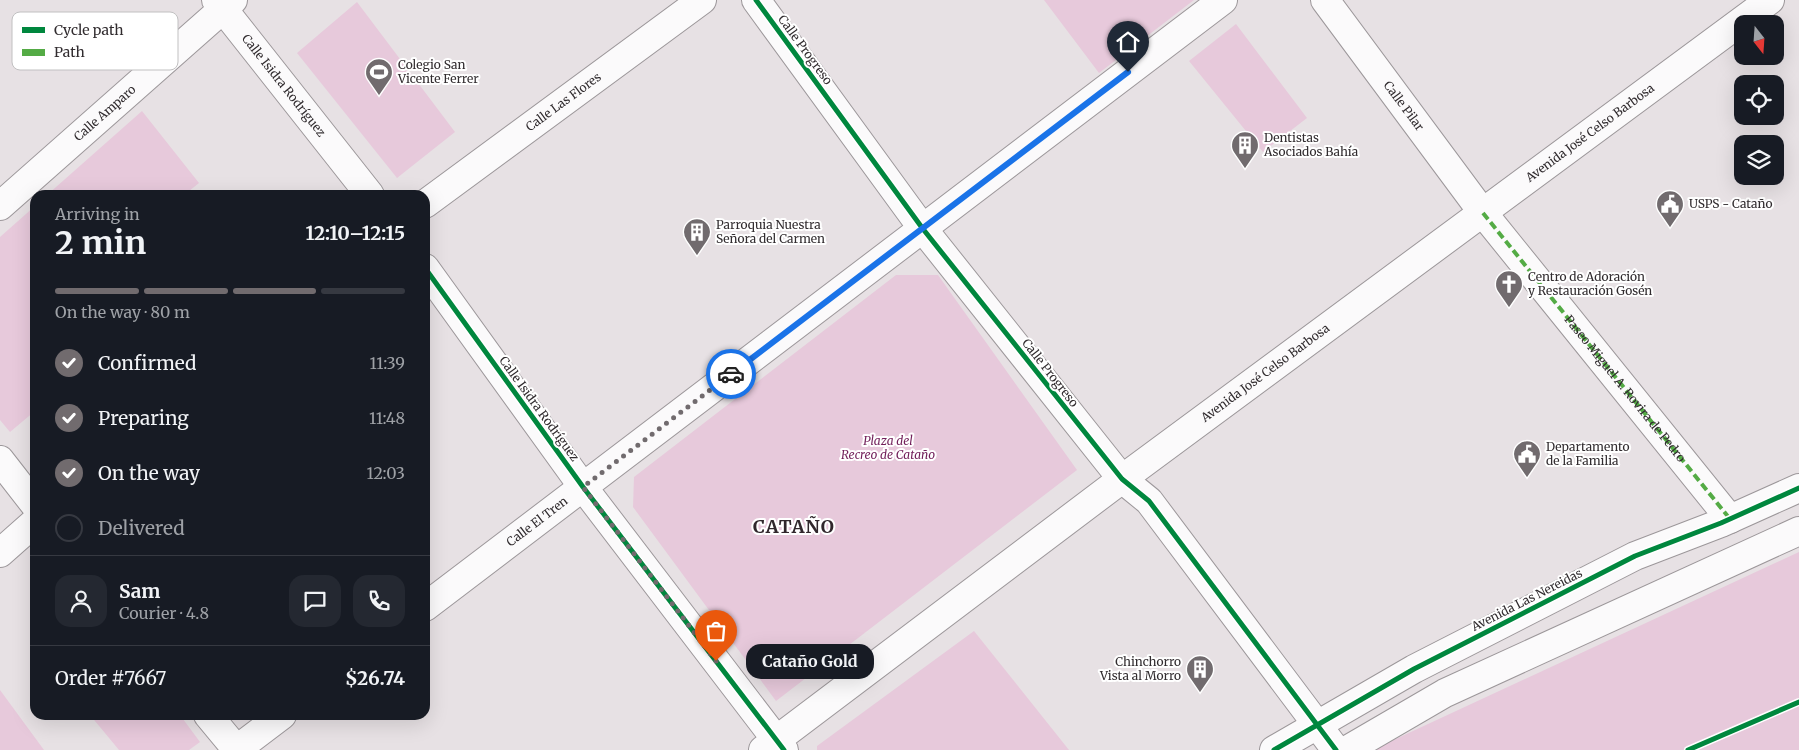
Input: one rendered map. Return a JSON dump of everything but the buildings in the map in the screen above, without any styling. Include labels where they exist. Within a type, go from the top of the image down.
[{"type":"street","name":"Calle Las Flores","points":[[430,200],[702,0]]},
{"type":"street","name":"Calle Progreso","points":[[756,0],[923,229],[1122,479],[1149,500],[1336,750]]},
{"type":"street","name":"Calle El Tren","points":[[430,603],[1223,0]]},
{"type":"street","name":"Calle Pilar","points":[[1325,0],[1483,213]]},
{"type":"street","name":"Avenida José Celso Barbosa","points":[[774,747],[1122,479],[1770,0]]},
{"type":"street","name":"Calle Isidra Rodríguez","points":[[224,3],[366,190]]},
{"type":"street","name":"Calle Amparo","points":[[178,45],[224,3]]},
{"type":"street","name":"Calle Amparo","points":[[0,206],[150,70]]},
{"type":"street","name":"Paseo Miguel A. Rovira de Pedro","points":[[1483,213],[1730,519]]},
{"type":"street","name":"Calle Isidra Rodríguez","points":[[430,275],[774,747]]},
{"type":"street","points":[[0,460],[30,499]]},
{"type":"street","name":"Avenida Las Nereidas","points":[[1274,750],[1414,669],[1635,556],[1730,519],[1799,488]]},
{"type":"street","points":[[0,552],[30,526]]},
{"type":"street","points":[[1347,750],[1445,693],[1799,531]]},
{"type":"street","points":[[212,720],[236,750],[275,720]]},
{"type":"green space","points":[[1044,0],[1194,0],[1099,73]]},
{"type":"green space","name":"Colegio San Vicente Ferrer","points":[[357,2],[455,132],[397,178],[297,53]]},
{"type":"green space","points":[[1236,24],[1307,118],[1263,152],[1189,61]]},
{"type":"green space","points":[[142,111],[199,183],[190,190],[53,190]]},
{"type":"green space","points":[[30,210],[30,415],[10,432],[0,420],[0,237]]},
{"type":"green space","name":"Plaza del Recreo de Cataño","points":[[896,275],[938,275],[1077,470],[776,701],[633,507],[634,477]]},
{"type":"green space","points":[[1799,552],[1799,750],[1372,750]]},
{"type":"green space","points":[[974,631],[1069,750],[817,750],[817,746]]},
{"type":"green space","points":[[0,690],[44,750],[0,750]]},
{"type":"green space","points":[[94,720],[184,720],[200,742],[189,750],[119,750]]},
{"type":"marked path","points":[[1483,213],[1730,519]]},
{"type":"cycle path","points":[[756,0],[923,229],[1122,479],[1149,501],[1336,750]]},
{"type":"cycle path","points":[[430,275],[583,487],[784,750]]},
{"type":"cycle path","points":[[1274,750],[1414,669],[1635,556],[1721,523],[1799,488]]},
{"type":"cycle path","points":[[1688,750],[1799,702]]},
{"type":"way so far","points":[[716,661],[583,487],[731,374]]},
{"type":"place","name":"Colegio San Vicente Ferrer","points":[[379,96]]},
{"type":"place","name":"Dentistas Asociados Bahía","points":[[1245,169]]},
{"type":"place","name":"USPS - Cataño","points":[[1670,228]]},
{"type":"place","name":"Parroquia Nuestra Señora del Carmen","points":[[697,256]]},
{"type":"place","name":"Centro de Adoración y Restauración Gosén","points":[[1509,308]]},
{"type":"place","name":"Departamento de la Familia","points":[[1527,478]]},
{"type":"place","name":"Cataño Gold","points":[[716,661]]},
{"type":"place","name":"Chinchorro Vista al Morro","points":[[1200,693]]},
{"type":"district","name":"CATAÑO","points":[[794,527]]},
{"type":"route","points":[[731,374],[1128,72]]}]
